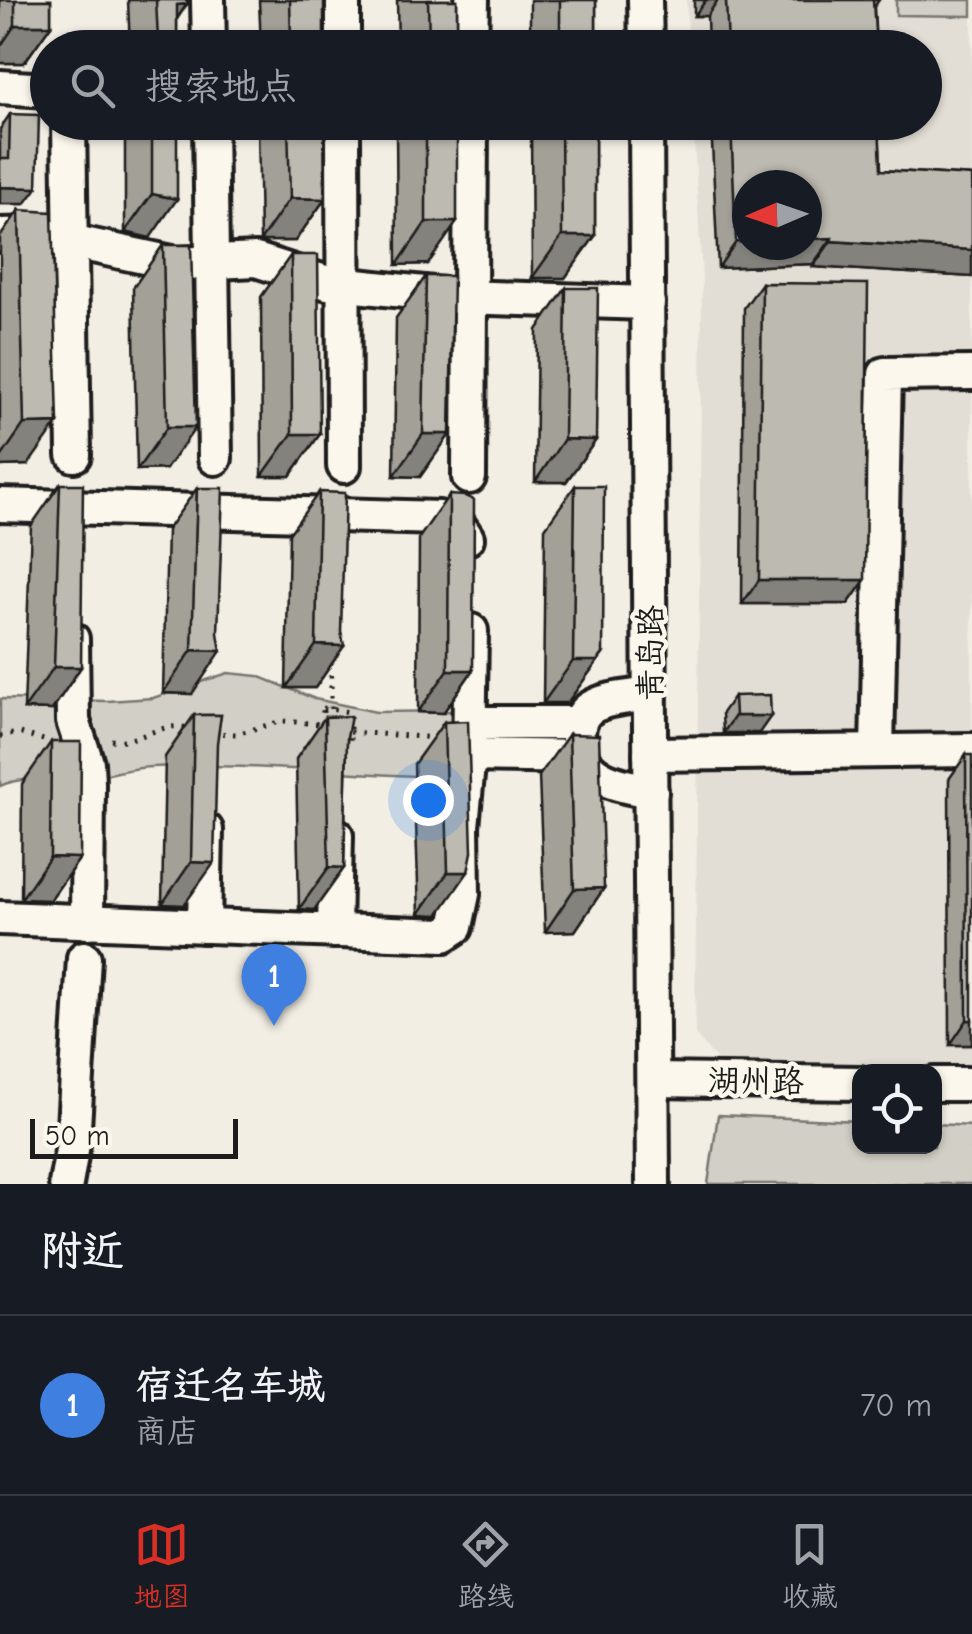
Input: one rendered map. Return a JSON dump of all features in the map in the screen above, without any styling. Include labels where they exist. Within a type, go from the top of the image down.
[{"type":"street","points":[[208,0],[209,30]]},
{"type":"street","points":[[343,0],[343,30]]},
{"type":"street","points":[[472,0],[472,30]]},
{"type":"street","points":[[645,0],[646,30]]},
{"type":"street","points":[[0,87],[30,89]]},
{"type":"street","points":[[69,140],[74,455]]},
{"type":"street","points":[[210,140],[215,458]]},
{"type":"street","points":[[343,140],[344,466]]},
{"type":"street","points":[[470,477],[471,140]]},
{"type":"street","name":"青岛路","points":[[646,140],[653,1184]]},
{"type":"street","points":[[0,235],[37,234],[177,264],[256,260],[343,284],[470,297],[648,303]]},
{"type":"street","points":[[878,751],[885,374],[972,373]]},
{"type":"street","points":[[0,506],[438,518],[459,526],[470,546],[472,585],[461,739],[463,894],[456,928],[444,935],[0,918]]},
{"type":"street","points":[[74,508],[74,547]]},
{"type":"street","points":[[212,548],[214,512]]},
{"type":"street","points":[[334,555],[336,515]]},
{"type":"street","points":[[73,606],[71,703],[88,784],[87,922]]},
{"type":"street","points":[[650,694],[589,709],[579,722],[580,757],[586,768],[614,784],[651,791]]},
{"type":"street","points":[[461,739],[579,722]]},
{"type":"street","points":[[461,739],[580,757]]},
{"type":"street","points":[[650,754],[972,750]]},
{"type":"street","points":[[334,931],[336,799]]},
{"type":"street","points":[[204,926],[207,803]]},
{"type":"street","points":[[66,1184],[73,1144],[84,958]]},
{"type":"street","name":"湖州路","points":[[652,1080],[852,1083]]},
{"type":"street","points":[[942,1084],[972,1084]]},
{"type":"path","points":[[331,674],[331,709]]},
{"type":"path","points":[[324,708],[331,709],[350,712],[350,742],[322,742],[324,708]]},
{"type":"path","points":[[208,732],[236,734],[282,722],[321,724]]},
{"type":"path","points":[[0,736],[20,733],[54,743],[134,740],[178,724],[197,731]]},
{"type":"path","points":[[350,732],[461,739]]},
{"type":"shaded area","points":[[686,0],[972,0],[972,1067],[731,1064],[717,1060],[695,1035],[702,277],[694,140],[942,140],[942,30],[688,30]]},
{"type":"shaded area","points":[[896,0],[972,0],[972,16],[896,15]]},
{"type":"shaded area","points":[[228,673],[258,676],[315,699],[376,712],[460,711],[456,777],[189,766],[141,768],[75,780],[18,781],[0,786],[0,699],[153,698]]},
{"type":"shaded area","points":[[718,1115],[852,1121],[852,1154],[942,1154],[942,1124],[972,1126],[972,1184],[708,1184]]},
{"type":"building","points":[[15,0],[51,0],[51,25],[15,25]]},
{"type":"building","points":[[156,0],[187,0],[187,4],[177,5],[177,30],[158,30]]},
{"type":"building","points":[[290,0],[324,0],[324,30],[291,30]]},
{"type":"building","points":[[428,0],[457,0],[457,30],[429,30]]},
{"type":"building","points":[[560,0],[596,0],[596,30],[560,30]]},
{"type":"building","points":[[726,0],[873,0],[875,30],[727,30]]},
{"type":"building","points":[[10,114],[30,115],[30,140],[38,140],[37,188],[0,187],[0,159],[9,159]]},
{"type":"building","points":[[152,140],[177,140],[177,199],[152,194]]},
{"type":"building","points":[[288,140],[324,140],[325,199],[290,198]]},
{"type":"building","points":[[426,140],[457,140],[457,222],[426,222]]},
{"type":"building","points":[[561,140],[595,140],[595,236],[562,236]]},
{"type":"building","points":[[732,140],[880,140],[881,170],[972,176],[972,250],[831,241],[832,238],[822,238],[822,170],[733,170]]},
{"type":"building","points":[[19,210],[52,212],[58,423],[24,424]]},
{"type":"building","points":[[163,245],[191,245],[196,427],[167,427]]},
{"type":"building","points":[[291,255],[318,255],[320,434],[292,434]]},
{"type":"building","points":[[426,276],[453,276],[450,434],[423,434]]},
{"type":"building","points":[[762,283],[868,284],[865,580],[759,580]]},
{"type":"building","points":[[566,288],[598,288],[596,440],[564,439]]},
{"type":"building","points":[[60,484],[83,484],[81,667],[54,667]]},
{"type":"building","points":[[575,486],[604,486],[603,654],[597,661],[573,661]]},
{"type":"building","points":[[197,488],[223,488],[218,633],[221,651],[192,650]]},
{"type":"building","points":[[319,492],[345,493],[341,632],[344,646],[316,645]]},
{"type":"building","points":[[449,495],[474,500],[473,670],[448,670]]},
{"type":"building","points":[[770,695],[771,716],[735,716],[734,696]]},
{"type":"building","points":[[194,715],[221,715],[214,863],[191,862]]},
{"type":"building","points":[[351,716],[347,737],[344,868],[329,867],[325,717]]},
{"type":"building","points":[[468,721],[472,852],[468,872],[448,872],[444,722]]},
{"type":"building","points":[[569,734],[599,735],[604,888],[574,889]]},
{"type":"building","points":[[51,742],[81,742],[80,858],[50,857]]},
{"type":"building","points":[[966,755],[972,755],[972,1020],[967,1020]]},
{"type":"place","name":"宿迁名车城","points":[[274,1026]]}]
